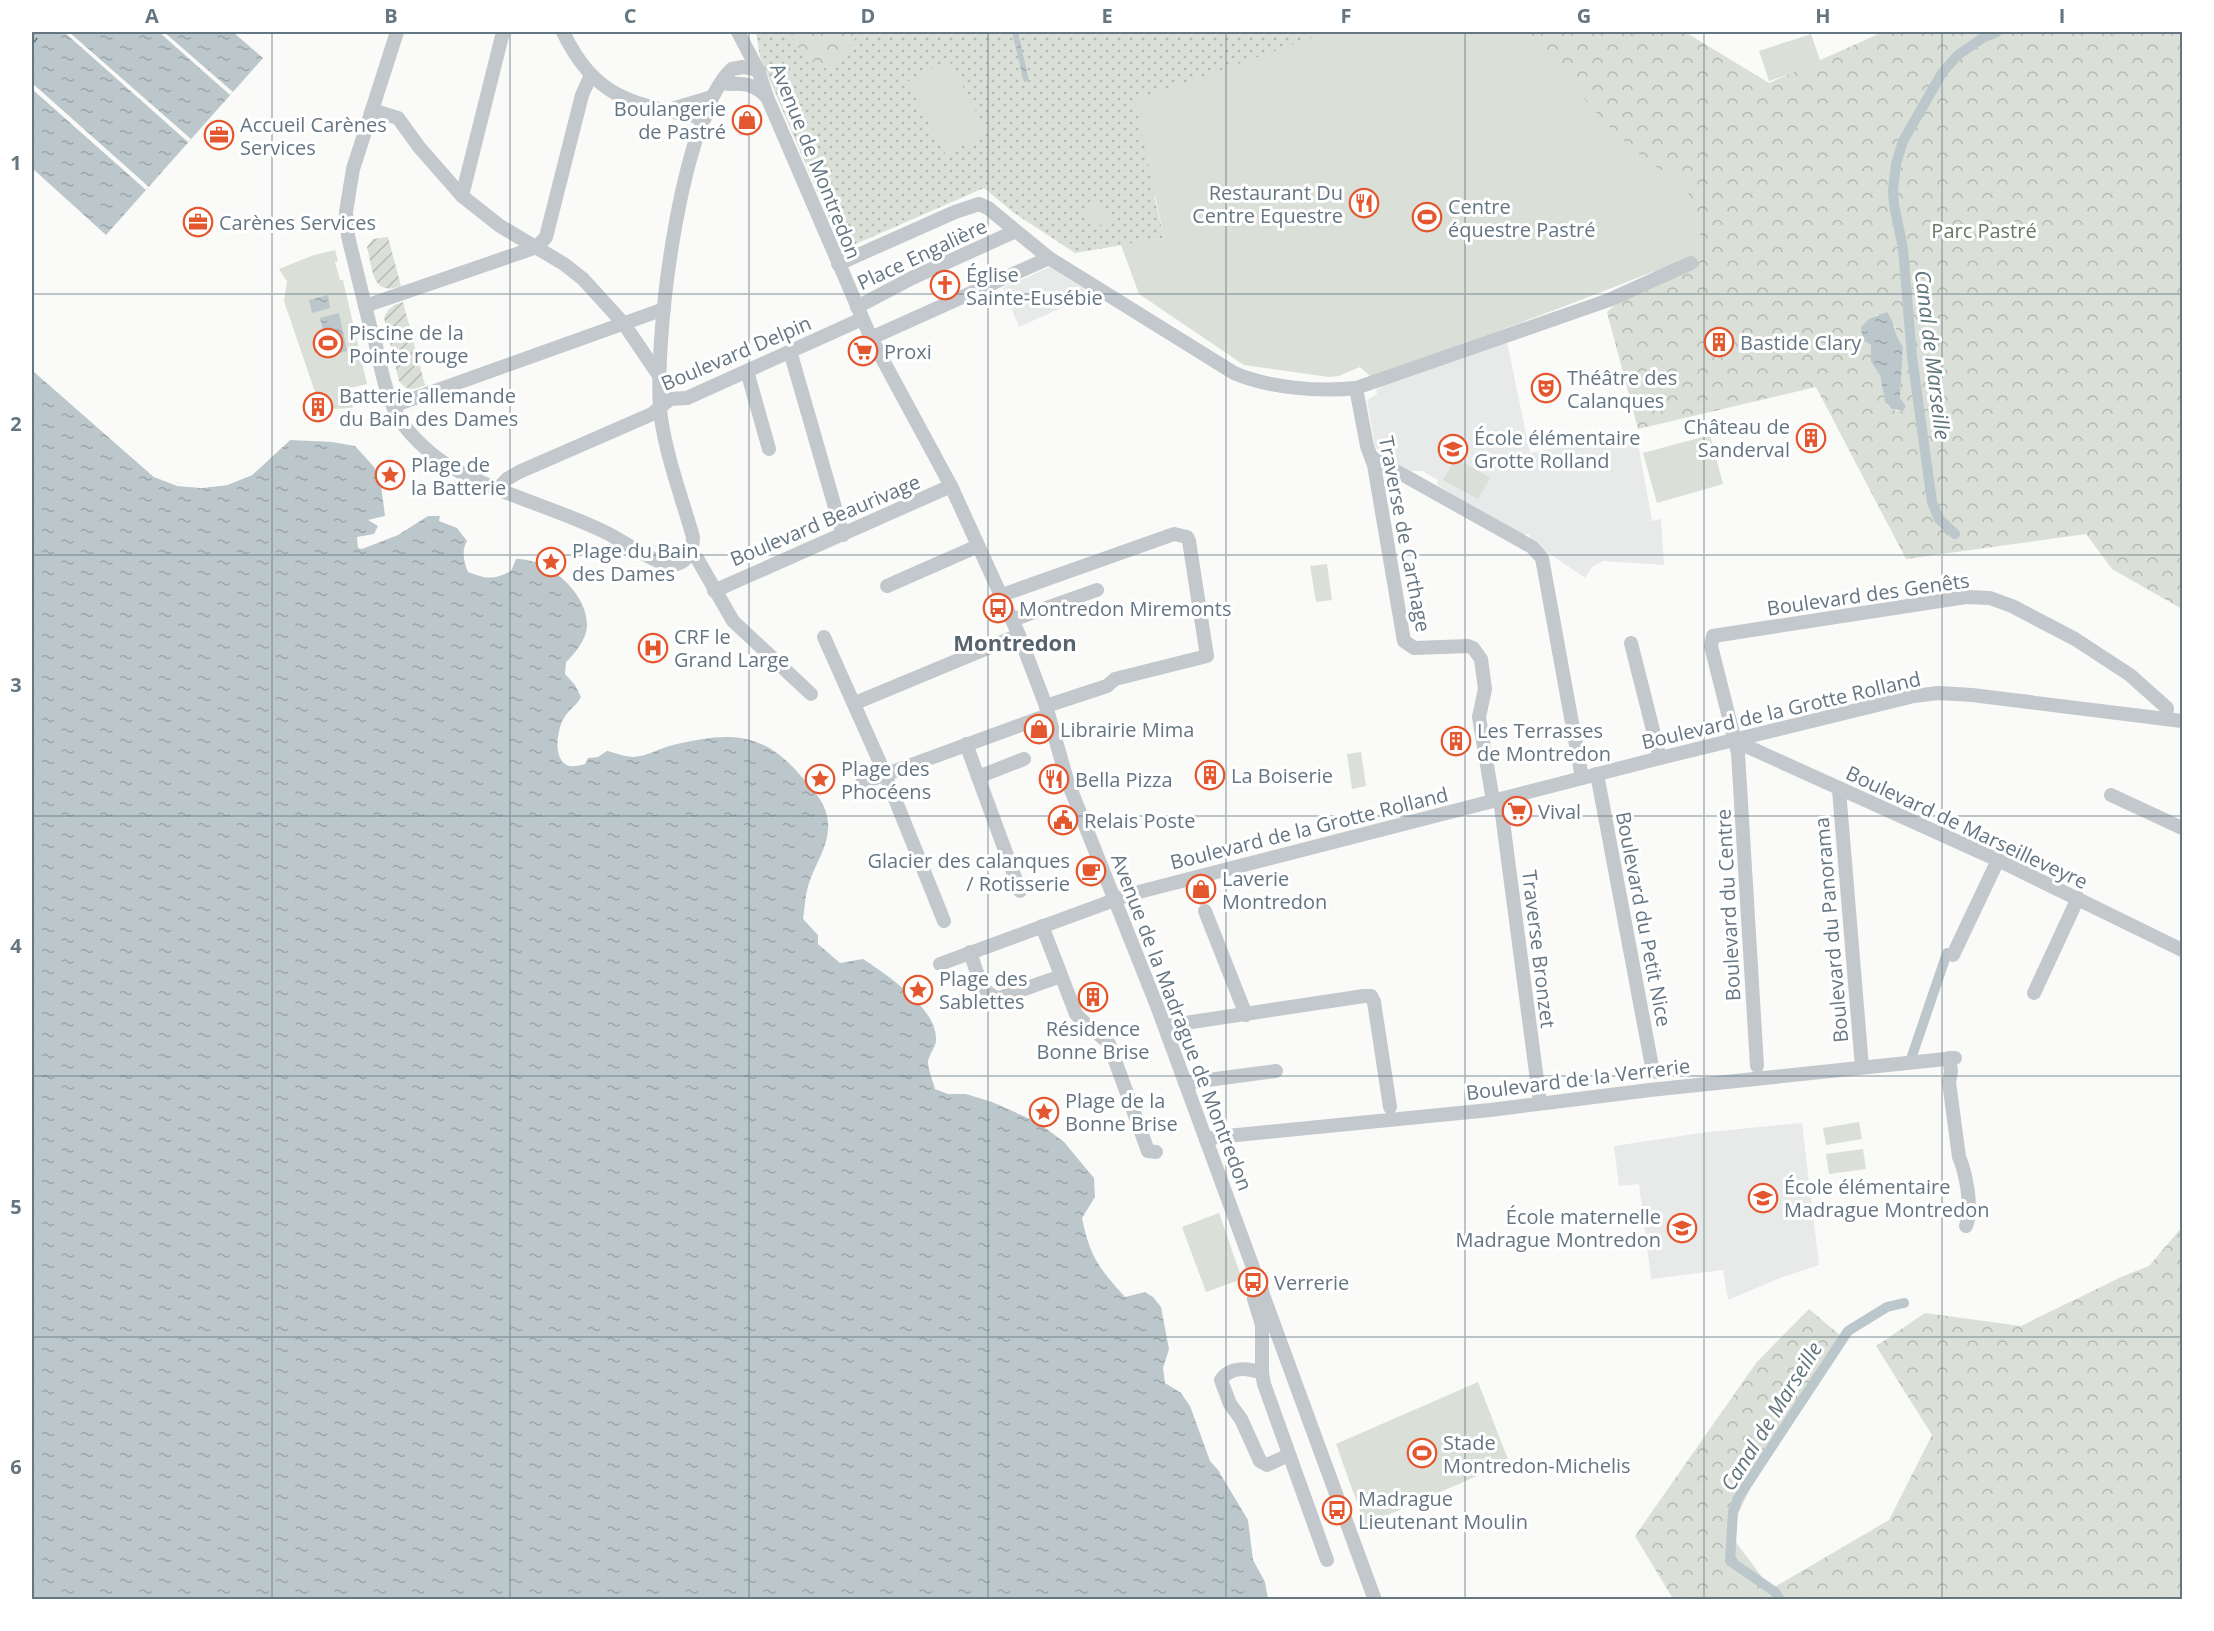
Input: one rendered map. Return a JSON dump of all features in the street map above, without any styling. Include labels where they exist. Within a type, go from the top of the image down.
[{"type":"street","points":[[397,32],[353,169],[346,212],[348,236],[365,306],[393,406],[399,419],[411,434],[446,465],[472,479],[593,526],[663,564],[679,564],[691,554],[693,537],[667,444],[661,407],[660,377],[664,309],[676,218],[690,160],[712,97],[732,69],[737,67],[758,70]]},
{"type":"street","points":[[462,196],[503,32]]},
{"type":"street","points":[[563,32],[591,75],[614,93],[656,110],[670,110],[705,118]]},
{"type":"street","points":[[705,118],[717,105],[737,67],[743,51],[739,34]]},
{"type":"street","name":"Avenue de Montredon","points":[[739,34],[758,70],[767,97],[859,313]]},
{"type":"street","points":[[365,306],[537,247],[546,237],[582,94],[591,75]]},
{"type":"street","points":[[728,84],[749,84],[767,97]]},
{"type":"street","points":[[670,110],[712,97]]},
{"type":"street","points":[[372,110],[398,118],[419,147],[462,196],[500,226],[537,247],[583,279],[624,324],[660,377]]},
{"type":"street","points":[[838,264],[955,212],[979,204],[988,208],[1049,258],[1234,373],[1263,382],[1316,389],[1356,388],[1609,300],[1691,263]]},
{"type":"street","name":"Place Engalière","points":[[871,338],[859,313],[912,278],[1016,231]]},
{"type":"street","points":[[871,338],[1049,258]]},
{"type":"street","points":[[374,337],[379,302]]},
{"type":"street","points":[[393,406],[664,309]]},
{"type":"street","name":"Boulevard Delpin","points":[[498,489],[507,479],[519,472],[652,414],[670,399],[687,398],[790,351],[859,313]]},
{"type":"street","name":"Avenue de la Madrague de Montredon","points":[[871,338],[951,486],[1019,635],[1047,710],[1067,780],[1165,1026],[1375,1599]]},
{"type":"street","points":[[790,351],[843,535]]},
{"type":"street","points":[[747,371],[769,449]]},
{"type":"street","name":"Traverse de Carthage","points":[[1356,388],[1366,446],[1373,458],[1404,641],[1414,648],[1468,646],[1473,648],[1480,659],[1485,689],[1479,717],[1496,800]]},
{"type":"street","points":[[1373,458],[1532,546],[1542,558],[1582,778]]},
{"type":"street","name":"Boulevard Beaurivage","points":[[714,591],[951,486]]},
{"type":"street","points":[[862,783],[966,744],[1107,686],[1115,679],[1207,657],[1187,537],[1174,534],[1002,595]]},
{"type":"street","points":[[887,586],[978,546]]},
{"type":"street","points":[[691,554],[698,561],[733,621],[811,694]]},
{"type":"street","points":[[1012,620],[1097,590]]},
{"type":"street","name":"Boulevard des Genêts","points":[[1735,741],[1711,646],[1713,636],[1966,597],[1990,598],[2012,606],[2075,639],[2130,675],[2167,708],[2166,719]]},
{"type":"street","points":[[860,701],[1019,635]]},
{"type":"street","points":[[824,637],[885,774],[944,921]]},
{"type":"street","points":[[1631,644],[1660,758]]},
{"type":"street","name":"Boulevard de la Grotte Rolland","points":[[940,964],[1115,899],[1597,774],[1914,696],[1938,693],[1972,695],[2182,721]]},
{"type":"street","name":"Boulevard de Marseilleveyre","points":[[1735,741],[1998,860],[2182,950]]},
{"type":"street","name":"Boulevard du Centre","points":[[1735,741],[1738,753],[1757,1066]]},
{"type":"street","points":[[966,744],[1020,891]]},
{"type":"street","points":[[978,777],[1024,759]]},
{"type":"street","name":"Boulevard du Petit Nice","points":[[1597,774],[1653,1071]]},
{"type":"street","name":"Boulevard du Panorama","points":[[1839,790],[1862,1067]]},
{"type":"street","points":[[2111,795],[2182,828]]},
{"type":"street","name":"Traverse Bronzet","points":[[1496,800],[1540,1103]]},
{"type":"street","points":[[1953,955],[1998,860]]},
{"type":"street","points":[[2034,993],[2078,898]]},
{"type":"street","points":[[1205,911],[1246,1015]]},
{"type":"street","points":[[1042,926],[1076,1014],[1086,1026],[1109,1044],[1148,1151],[1156,1152]]},
{"type":"street","points":[[970,952],[986,992],[993,998],[999,998],[1061,976]]},
{"type":"street","points":[[1165,1026],[1371,996],[1374,1002],[1390,1107]]},
{"type":"street","name":"Boulevard de la Verrerie","points":[[1206,1140],[1862,1067],[1952,1062],[1949,1082],[1969,1215],[1966,1226]]},
{"type":"street","points":[[1185,1083],[1276,1071]]},
{"type":"street","points":[[1262,1290],[1256,1293],[1254,1299],[1262,1324],[1264,1384],[1327,1560]]},
{"type":"street","points":[[1262,1373],[1248,1368],[1240,1369],[1222,1376],[1221,1380],[1230,1404],[1241,1419],[1260,1461],[1267,1465],[1289,1455]]},
{"type":"shaded area","points":[[1050,267],[1092,294],[1019,327],[1003,288]]},
{"type":"shaded area","name":"École élémentaire Grotte Rolland","points":[[1507,342],[1530,453],[1636,432],[1652,521],[1661,519],[1664,565],[1603,561],[1592,567],[1585,578],[1531,541],[1529,534],[1521,535],[1453,496],[1437,484],[1438,480],[1422,471],[1411,471],[1379,452],[1375,446],[1367,400],[1377,394],[1376,389],[1381,388],[1381,384]]},
{"type":"shaded area","points":[[1802,1123],[1819,1265],[1780,1278],[1728,1300],[1723,1270],[1651,1279],[1639,1184],[1619,1186],[1614,1146],[1708,1132]]},
{"type":"green space","points":[[756,32],[1331,32],[1154,195],[1164,238],[1075,253],[1014,213],[984,188],[842,250],[760,57]]},
{"type":"green space","points":[[860,32],[831,71],[804,58],[791,33]]},
{"type":"green space","name":"Centre équestre Pastré","points":[[1329,32],[1529,32],[1609,127],[1640,155],[1686,184],[1704,250],[1538,316],[1370,376],[1360,367],[1339,376],[1329,377],[1244,365],[1139,294],[1121,245],[1164,238],[1135,100]]},
{"type":"green space","name":"Parc Pastré","points":[[1471,32],[1685,32],[1769,83],[1883,32],[2182,32],[2182,609],[2112,569],[2086,534],[1906,559],[1816,387],[1638,429],[1607,312],[1683,246]],"holes":[[[1877,315],[1895,326],[1897,340],[1903,346],[1900,398],[1906,406],[1905,410],[1896,411],[1888,406],[1884,397],[1880,375],[1871,362],[1871,345],[1866,341],[1861,327]]]},
{"type":"green space","points":[[1811,34],[1821,63],[1769,81],[1759,51]]},
{"type":"green space","points":[[949,60],[987,133],[946,155],[907,82]]},
{"type":"green space","points":[[1091,200],[1116,218],[1108,230],[1082,212]]},
{"type":"green space","points":[[388,237],[401,286],[384,288],[372,272],[367,247],[373,239]]},
{"type":"green space","name":"Piscine de la Pointe rouge","points":[[335,250],[338,261],[335,262],[340,280],[343,280],[367,384],[350,388],[353,408],[333,409],[328,397],[316,395],[284,301],[287,281],[279,269],[314,255]]},
{"type":"green space","points":[[403,302],[425,385],[414,389],[405,387],[399,381],[384,318],[391,307]]},
{"type":"green space","points":[[1710,435],[1723,484],[1657,503],[1643,453]]},
{"type":"green space","points":[[1456,458],[1490,478],[1478,499],[1443,480]]},
{"type":"green space","points":[[1327,564],[1332,600],[1316,602],[1310,566]]},
{"type":"green space","points":[[1361,752],[1366,786],[1352,789],[1347,754]]},
{"type":"green space","points":[[1859,1122],[1862,1139],[1826,1145],[1823,1128]]},
{"type":"green space","points":[[1863,1149],[1866,1169],[1829,1174],[1826,1154]]},
{"type":"green space","points":[[1219,1213],[1242,1279],[1206,1292],[1182,1227]]},
{"type":"green space","points":[[2182,1227],[2182,1599],[1673,1599],[1635,1536],[1756,1363],[1809,1309],[1841,1336],[1778,1430],[1729,1533],[1771,1589],[1889,1520],[1932,1435],[1876,1346],[1925,1313],[2021,1326],[2121,1277],[2149,1266]]},
{"type":"green space","name":"Stade Montredon-Michelis","points":[[1478,1382],[1509,1462],[1365,1525],[1336,1444]]},
{"type":"water","points":[[32,32],[233,32],[263,58],[106,235],[32,168]]},
{"type":"water","points":[[1012,32],[1018,32],[1029,81],[1024,82]]},
{"type":"water","points":[[328,295],[330,308],[312,313],[309,300]]},
{"type":"water","points":[[1887,312],[1903,346],[1900,398],[1906,406],[1904,411],[1892,409],[1885,402],[1880,375],[1871,362],[1871,345],[1863,340],[1861,327],[1869,319]]},
{"type":"water","points":[[339,313],[347,351],[329,355],[320,318]]},
{"type":"water","points":[[32,370],[154,477],[201,488],[227,485],[252,475],[290,440],[332,442],[355,446],[374,467],[380,478],[385,516],[368,520],[378,526],[374,534],[357,537],[358,548],[362,549],[398,535],[428,516],[440,516],[439,521],[457,528],[467,541],[464,557],[468,572],[485,577],[500,576],[511,571],[516,559],[528,560],[553,571],[574,590],[586,614],[587,627],[580,646],[566,662],[565,674],[575,685],[581,697],[566,715],[560,727],[558,751],[564,763],[578,766],[585,764],[588,758],[598,757],[607,751],[634,757],[673,745],[727,737],[743,738],[758,743],[787,761],[819,797],[828,823],[827,839],[808,888],[803,919],[818,935],[818,944],[840,963],[863,959],[897,983],[929,1016],[936,1040],[928,1062],[935,1089],[948,1094],[966,1094],[992,1102],[1039,1123],[1064,1142],[1094,1178],[1095,1197],[1082,1218],[1088,1243],[1102,1270],[1125,1297],[1145,1292],[1153,1297],[1161,1307],[1169,1349],[1163,1368],[1165,1383],[1181,1393],[1190,1406],[1210,1461],[1218,1470],[1248,1520],[1253,1560],[1265,1582],[1268,1599],[32,1599]]},
{"type":"pier","points":[[64,32],[69,32],[191,139],[188,142]]},
{"type":"pier","points":[[159,32],[164,32],[233,92],[230,95]]},
{"type":"pier","points":[[32,83],[149,187],[146,190],[32,89]]},
{"type":"pier","points":[[32,367],[156,475],[178,483],[201,485],[227,482],[250,472],[289,437],[290,440],[252,475],[227,485],[201,488],[177,486],[154,477],[32,370]]},
{"type":"waterway","name":"Canal de Marseille","points":[[1955,534],[1939,519],[1932,502],[1912,357],[1903,248],[1893,190],[1896,164],[1903,141],[1942,73],[1958,55],[1984,37],[1997,32]]},
{"type":"waterway","name":"Canal de Marseille","points":[[1912,1056],[1947,953]]},
{"type":"waterway","name":"Canal de Marseille","points":[[1780,1600],[1775,1592],[1730,1561],[1733,1512],[1738,1498],[1848,1331],[1887,1307],[1904,1303]]},
{"type":"ferry route","points":[[32,36],[36,32]]},
{"type":"ferry route","points":[[32,44],[43,32]]},
{"type":"place","name":"Boulangerie de Pastré","points":[[747,120]]},
{"type":"place","name":"Accueil Carènes Services","points":[[219,135]]},
{"type":"place","name":"Restaurant Du Centre Equestre","points":[[1364,203]]},
{"type":"place","name":"Centre équestre Pastré","points":[[1427,217]]},
{"type":"place","name":"Carènes Services","points":[[198,222]]},
{"type":"place","name":"Église Sainte-Eusébie","points":[[945,285]]},
{"type":"place","name":"Bastide Clary","points":[[1719,342]]},
{"type":"place","name":"Piscine de la Pointe rouge","points":[[328,343]]},
{"type":"place","name":"Proxi","points":[[863,351]]},
{"type":"place","name":"Théâtre des Calanques","points":[[1546,388]]},
{"type":"place","name":"Batterie allemande du Bain des Dames","points":[[318,407]]},
{"type":"place","name":"Château de Sanderval","points":[[1811,438]]},
{"type":"place","name":"École élémentaire Grotte Rolland","points":[[1453,449]]},
{"type":"place","name":"Plage de la Batterie","points":[[390,475]]},
{"type":"place","name":"Plage du Bain des Dames","points":[[551,562]]},
{"type":"place","name":"Montredon Miremonts","points":[[998,608]]},
{"type":"place","name":"CRF le Grand Large","points":[[653,648]]},
{"type":"place","name":"Librairie Mima","points":[[1039,729]]},
{"type":"place","name":"Les Terrasses de Montredon","points":[[1456,741]]},
{"type":"place","name":"La Boiserie","points":[[1210,775]]},
{"type":"place","name":"Plage des Phocéens","points":[[820,779]]},
{"type":"place","name":"Bella Pizza","points":[[1054,779]]},
{"type":"place","name":"Vival","points":[[1517,811]]},
{"type":"place","name":"Relais Poste","points":[[1063,820]]},
{"type":"place","name":"Glacier des calanques / Rotisserie","points":[[1091,871]]},
{"type":"place","name":"Laverie Montredon","points":[[1201,889]]},
{"type":"place","name":"Plage des Sablettes","points":[[918,990]]},
{"type":"place","name":"Résidence Bonne Brise","points":[[1093,997]]},
{"type":"place","name":"Plage de la Bonne Brise","points":[[1044,1112]]},
{"type":"place","name":"École élémentaire Madrague Montredon","points":[[1763,1198]]},
{"type":"place","name":"École maternelle Madrague Montredon","points":[[1682,1228]]},
{"type":"place","name":"Verrerie","points":[[1253,1282]]},
{"type":"place","name":"Stade Montredon-Michelis","points":[[1422,1453]]},
{"type":"place","name":"Madrague Lieutenant Moulin","points":[[1337,1510]]},
{"type":"district","name":"Montredon","points":[[1015,642]]}]
